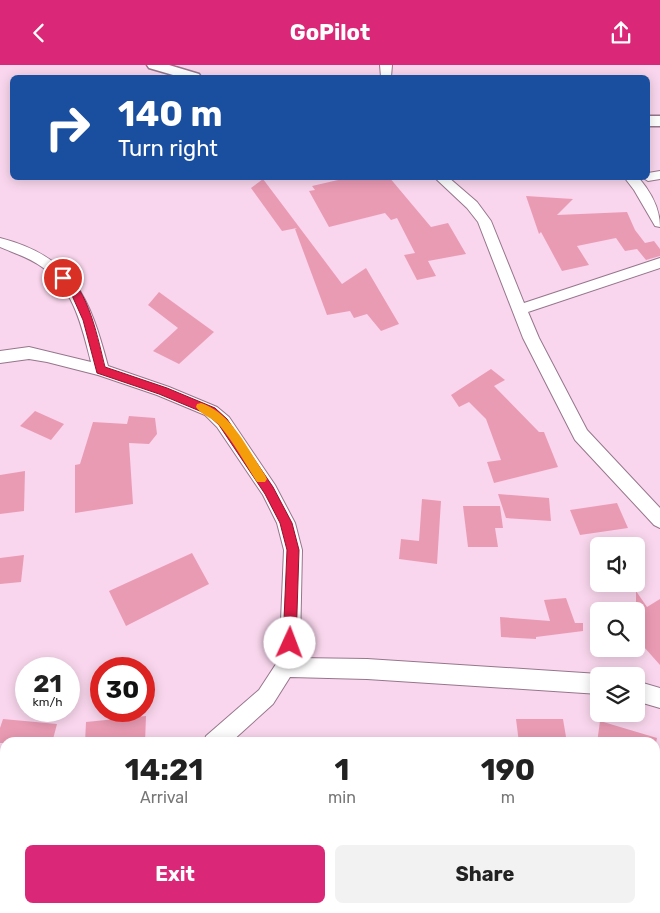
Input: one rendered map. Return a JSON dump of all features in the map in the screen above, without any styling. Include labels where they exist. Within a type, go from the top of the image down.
[{"type":"street","points":[[154,65],[187,75]]},
{"type":"street","points":[[443,180],[472,205],[484,221],[519,310],[581,435],[660,520]]},
{"type":"street","points":[[635,180],[660,223]]},
{"type":"street","points":[[0,242],[52,266],[74,290],[87,320],[101,370]]},
{"type":"street","points":[[519,310],[660,263]]},
{"type":"street","points":[[0,357],[13,354],[38,355],[101,370],[163,391],[211,411],[223,422],[269,490],[286,523],[293,550],[290,643],[285,667],[266,697],[221,737]]},
{"type":"street","points":[[285,667],[367,669],[590,683]]},
{"type":"street","points":[[645,694],[660,698]]},
{"type":"building","points":[[264,180],[342,284],[366,268],[399,324],[381,331],[367,314],[354,318],[350,311],[327,315],[295,229],[297,228],[282,231],[251,188]]},
{"type":"building","points":[[338,180],[392,180],[431,227],[448,223],[466,254],[428,261],[436,276],[417,280],[404,255],[415,253],[397,218],[391,220],[385,213],[329,227],[309,191],[315,190],[312,186]]},
{"type":"building","points":[[526,196],[573,199],[557,215],[627,212],[635,230],[645,243],[654,241],[660,249],[660,256],[646,260],[637,249],[625,251],[616,238],[577,246],[589,265],[562,271],[541,232],[539,234]]},
{"type":"building","points":[[159,292],[214,332],[179,364],[153,351],[178,328],[148,305]]},
{"type":"building","points":[[491,369],[505,380],[494,386],[539,432],[544,432],[558,467],[494,483],[487,462],[501,460],[486,419],[469,402],[459,407],[451,395]]},
{"type":"building","points":[[35,411],[64,424],[51,440],[20,426]]},
{"type":"building","points":[[129,416],[155,418],[157,434],[149,444],[129,443],[133,504],[75,513],[75,465],[80,464],[93,422],[127,424]]},
{"type":"building","points":[[25,471],[24,511],[0,514],[0,475]]},
{"type":"building","points":[[498,494],[549,498],[551,521],[506,518]]},
{"type":"building","points":[[422,499],[441,501],[437,564],[399,559],[401,539],[419,541]]},
{"type":"building","points":[[617,503],[628,528],[580,535],[570,510]]},
{"type":"building","points":[[463,506],[500,506],[503,528],[495,528],[498,547],[468,547]]},
{"type":"building","points":[[192,553],[209,584],[126,626],[109,591]]},
{"type":"building","points":[[24,555],[21,582],[0,584],[0,558]]},
{"type":"building","points":[[636,592],[637,592],[644,602],[636,602]]},
{"type":"building","points":[[566,598],[575,623],[583,623],[583,631],[536,637],[536,639],[501,637],[500,617],[550,621],[544,600]]},
{"type":"building","points":[[660,599],[660,665],[645,648],[645,604],[647,607]]},
{"type":"building","points":[[3,719],[15,720],[15,722],[57,724],[54,737],[0,737]]},
{"type":"building","points":[[516,719],[563,719],[566,737],[518,737]]},
{"type":"building","points":[[86,722],[146,722],[145,737],[85,737]]},
{"type":"building","points":[[600,722],[603,722],[654,737],[598,737]]},
{"type":"slow traffic","points":[[201,407],[211,411],[223,422],[261,479]]},
{"type":"route","points":[[63,278],[74,290],[87,320],[101,370],[163,391],[211,411],[223,422],[269,490],[286,523],[293,550],[290,643]]}]
